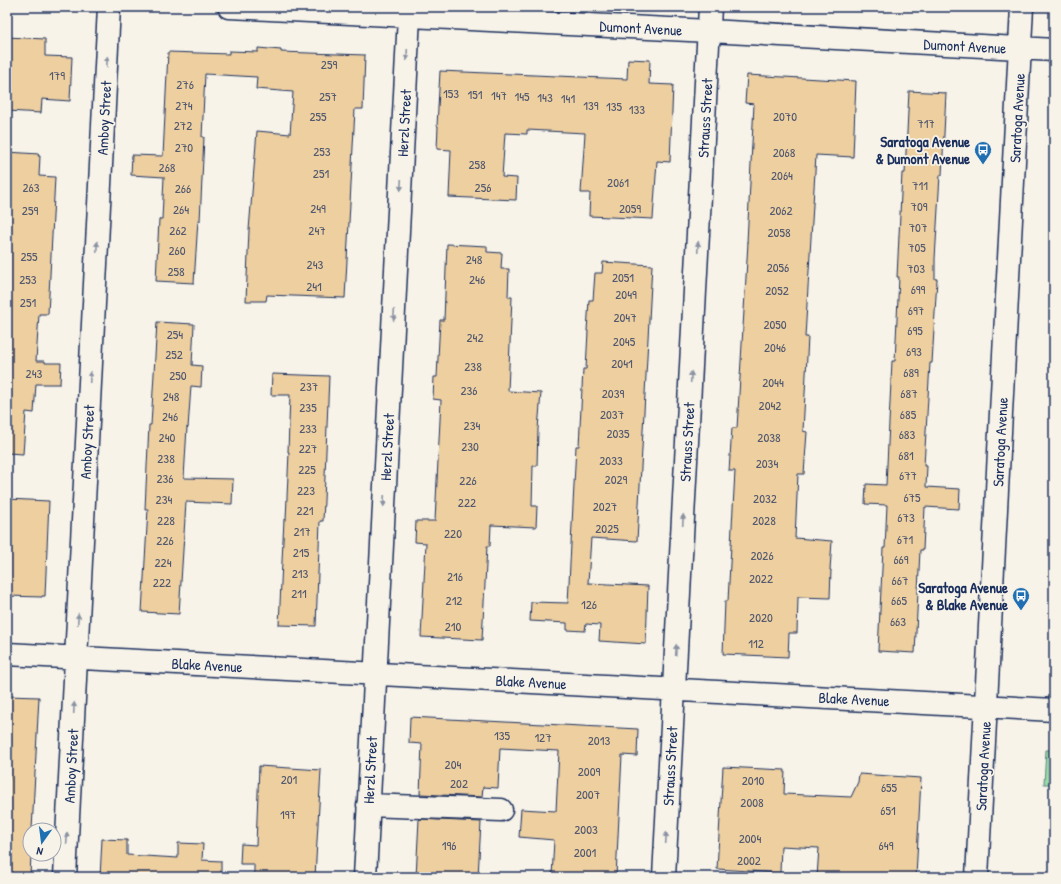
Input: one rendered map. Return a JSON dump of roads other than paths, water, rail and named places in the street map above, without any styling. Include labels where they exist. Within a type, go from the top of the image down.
[{"type":"street","name":"Amboy Street","points":[[65,877],[109,7]]},
{"type":"street","name":"Dumont Avenue","points":[[228,7],[1054,50]]},
{"type":"street","name":"Strauss Street","points":[[664,877],[710,7]]},
{"type":"street","name":"Saratoga Avenue","points":[[977,877],[1022,7]]},
{"type":"street","name":"Herzl Street","points":[[365,877],[409,16]]},
{"type":"street","name":"Blake Avenue","points":[[7,654],[1054,710]]},
{"type":"street","points":[[368,805],[501,810]]},
{"type":"place","name":"Saratoga Avenue & Dumont Avenue","points":[[983,165]]},
{"type":"place","name":"Saratoga Avenue & Blake Avenue","points":[[1021,611]]}]
